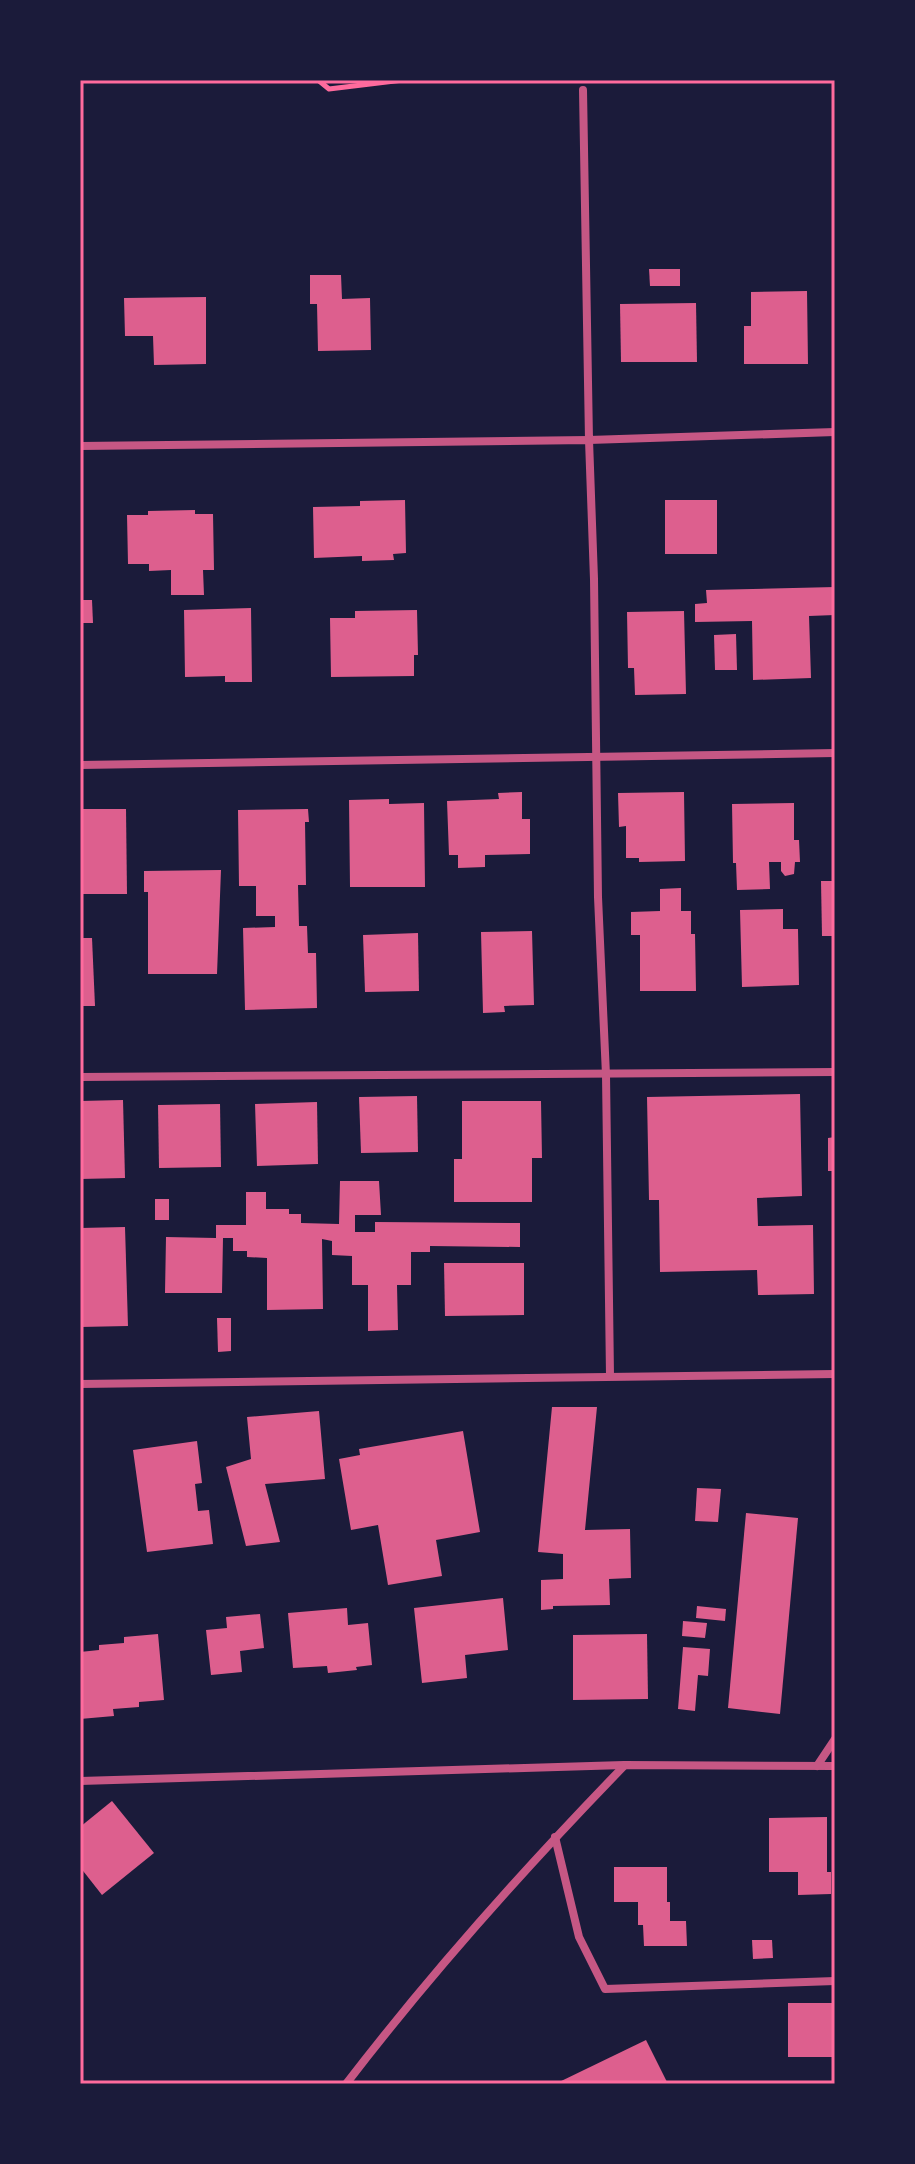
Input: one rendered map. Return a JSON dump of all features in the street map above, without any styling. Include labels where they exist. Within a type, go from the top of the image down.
[{"type":"street","points":[[583,90],[594,579],[594,757],[606,1075],[610,1376]]},
{"type":"street","points":[[80,446],[589,440],[835,432]]},
{"type":"street","points":[[80,765],[835,753]]},
{"type":"street","points":[[80,1077],[835,1072]]},
{"type":"street","points":[[80,1384],[835,1374]]},
{"type":"street","points":[[817,1766],[835,1739]]},
{"type":"street","points":[[346,2084],[404,2009],[555,1837],[624,1765]]},
{"type":"street","points":[[80,1781],[624,1765],[835,1766]]},
{"type":"street","points":[[555,1837],[579,1937],[605,1989],[835,1981]]},
{"type":"path","points":[[318,80],[329,89],[403,80]]},
{"type":"building","points":[[649,269],[680,269],[680,286],[650,286]]},
{"type":"building","points":[[310,275],[341,275],[342,299],[370,298],[371,350],[318,351],[317,304],[310,304]]},
{"type":"building","points":[[807,291],[808,364],[744,364],[744,326],[751,326],[751,292]]},
{"type":"building","points":[[206,297],[206,364],[154,365],[153,336],[125,336],[124,298]]},
{"type":"building","points":[[696,303],[697,362],[621,362],[620,304]]},
{"type":"building","points":[[405,500],[406,553],[393,554],[394,560],[362,561],[362,556],[314,558],[313,507],[360,506],[360,501]]},
{"type":"building","points":[[665,500],[717,500],[717,554],[665,554]]},
{"type":"building","points":[[195,510],[195,514],[213,514],[214,570],[203,570],[204,595],[171,595],[171,570],[149,571],[149,564],[128,564],[127,515],[148,515],[148,511]]},
{"type":"building","points":[[835,587],[835,615],[809,616],[811,678],[753,680],[752,621],[695,622],[695,604],[707,603],[706,590]]},
{"type":"building","points":[[80,600],[92,600],[93,623],[80,623]]},
{"type":"building","points":[[251,608],[252,682],[225,682],[225,676],[185,677],[184,610]]},
{"type":"building","points":[[417,610],[418,655],[414,655],[414,676],[331,677],[330,618],[355,618],[355,611]]},
{"type":"building","points":[[684,611],[686,694],[635,695],[634,668],[628,668],[627,612]]},
{"type":"building","points":[[736,634],[737,670],[715,670],[714,635]]},
{"type":"building","points":[[522,792],[522,819],[530,819],[530,854],[485,855],[485,867],[458,868],[458,855],[449,855],[447,801],[499,799],[498,793]]},
{"type":"building","points":[[684,792],[685,861],[639,862],[639,858],[626,858],[626,826],[619,827],[618,793]]},
{"type":"building","points":[[389,799],[389,804],[424,803],[425,887],[350,887],[349,800]]},
{"type":"building","points":[[794,803],[794,840],[799,840],[800,862],[795,862],[794,874],[785,876],[781,871],[781,862],[769,862],[770,889],[737,890],[736,863],[733,863],[732,804]]},
{"type":"building","points":[[80,809],[126,809],[127,894],[80,894]]},
{"type":"building","points":[[308,809],[309,822],[305,822],[306,885],[298,885],[299,926],[307,926],[308,953],[316,953],[317,1008],[245,1010],[243,928],[275,927],[275,916],[256,916],[256,886],[239,886],[238,810]]},
{"type":"building","points":[[221,870],[217,974],[148,974],[148,892],[144,892],[144,871]]},
{"type":"building","points":[[821,881],[835,881],[835,936],[822,936]]},
{"type":"building","points":[[681,888],[681,911],[691,911],[691,934],[695,934],[696,991],[640,991],[640,935],[631,935],[631,912],[660,911],[660,889]]},
{"type":"building","points":[[783,909],[783,929],[798,929],[799,985],[742,987],[740,910]]},
{"type":"building","points":[[532,931],[534,1005],[504,1006],[505,1012],[483,1013],[481,932]]},
{"type":"building","points":[[418,933],[419,991],[365,992],[363,935]]},
{"type":"building","points":[[80,938],[92,938],[95,1006],[80,1006]]},
{"type":"building","points":[[800,1094],[802,1196],[757,1198],[758,1226],[813,1225],[814,1294],[758,1295],[757,1270],[660,1272],[659,1200],[649,1200],[647,1097]]},
{"type":"building","points":[[417,1096],[418,1152],[361,1153],[359,1097]]},
{"type":"building","points":[[123,1100],[125,1178],[80,1179],[80,1101]]},
{"type":"building","points":[[462,1101],[541,1101],[542,1158],[532,1158],[532,1202],[454,1202],[454,1159],[462,1159]]},
{"type":"building","points":[[317,1102],[318,1164],[257,1166],[255,1104]]},
{"type":"building","points":[[220,1104],[221,1167],[159,1168],[158,1105]]},
{"type":"building","points":[[835,1137],[835,1171],[828,1171],[828,1138]]},
{"type":"building","points":[[340,1181],[379,1181],[381,1215],[355,1215],[355,1232],[375,1232],[375,1222],[520,1223],[520,1247],[430,1246],[430,1252],[411,1252],[411,1285],[397,1285],[398,1330],[368,1331],[368,1285],[352,1285],[352,1256],[332,1255],[332,1241],[322,1239],[323,1309],[267,1310],[267,1258],[247,1257],[247,1251],[233,1251],[233,1238],[223,1238],[222,1293],[165,1293],[166,1237],[216,1238],[216,1225],[246,1225],[246,1192],[266,1192],[266,1209],[289,1209],[289,1214],[301,1214],[301,1223],[339,1224]]},
{"type":"building","points":[[155,1199],[169,1199],[169,1220],[155,1220]]},
{"type":"building","points":[[125,1227],[128,1326],[80,1327],[80,1228]]},
{"type":"building","points":[[444,1263],[524,1263],[524,1315],[445,1316]]},
{"type":"building","points":[[217,1318],[231,1318],[231,1351],[218,1352]]},
{"type":"building","points":[[552,1407],[597,1407],[585,1530],[630,1529],[631,1578],[609,1579],[610,1605],[553,1606],[553,1609],[541,1610],[541,1580],[563,1579],[563,1554],[538,1552]]},
{"type":"building","points":[[319,1411],[325,1479],[265,1484],[280,1542],[246,1546],[226,1467],[251,1459],[247,1417]]},
{"type":"building","points":[[463,1431],[480,1532],[436,1540],[442,1576],[388,1585],[378,1525],[351,1530],[339,1459],[360,1455],[359,1449]]},
{"type":"building","points":[[197,1441],[202,1483],[195,1484],[198,1511],[209,1510],[213,1544],[147,1552],[133,1450]]},
{"type":"building","points":[[697,1488],[721,1489],[718,1522],[695,1521]]},
{"type":"building","points":[[746,1513],[798,1518],[780,1714],[728,1708]]},
{"type":"building","points":[[503,1598],[508,1650],[465,1655],[467,1678],[422,1683],[414,1608]]},
{"type":"building","points":[[697,1606],[726,1609],[725,1621],[696,1618]]},
{"type":"building","points":[[347,1608],[348,1625],[368,1623],[372,1665],[328,1673],[327,1666],[293,1668],[288,1613]]},
{"type":"building","points":[[260,1614],[264,1648],[240,1651],[242,1672],[211,1675],[206,1630],[227,1628],[226,1617]]},
{"type":"building","points":[[683,1621],[707,1623],[705,1638],[682,1636]]},
{"type":"building","points":[[158,1634],[164,1700],[139,1702],[139,1707],[113,1709],[114,1716],[80,1719],[80,1652],[99,1650],[99,1645],[124,1643],[124,1637]]},
{"type":"building","points":[[647,1634],[648,1699],[573,1700],[573,1635]]},
{"type":"building","points":[[683,1647],[710,1649],[708,1676],[698,1675],[695,1711],[678,1709]]},
{"type":"building","points":[[112,1801],[154,1853],[102,1895],[80,1867],[80,1827]]},
{"type":"building","points":[[827,1817],[827,1872],[831,1872],[831,1894],[798,1895],[798,1872],[769,1872],[769,1818]]},
{"type":"building","points":[[614,1867],[667,1867],[670,1921],[686,1921],[687,1946],[644,1946],[643,1925],[638,1925],[638,1902],[614,1902]]},
{"type":"building","points":[[752,1940],[772,1940],[773,1958],[753,1959]]},
{"type":"building","points":[[788,2003],[835,2003],[835,2057],[788,2057]]},
{"type":"building","points":[[646,2040],[668,2084],[555,2084]]}]
